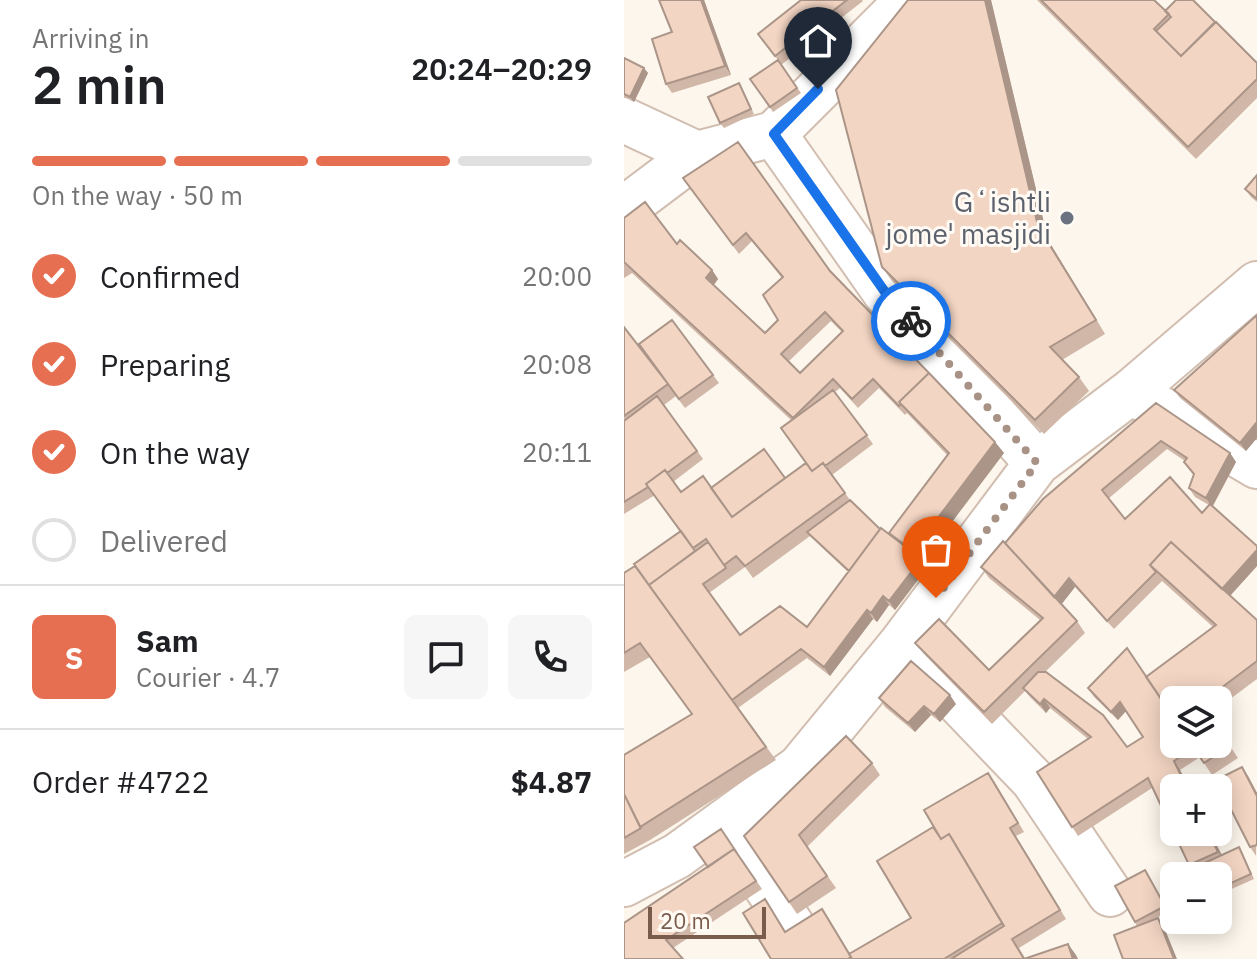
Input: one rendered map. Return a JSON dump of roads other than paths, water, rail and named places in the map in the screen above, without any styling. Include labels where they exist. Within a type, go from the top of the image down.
[{"type":"street","points":[[624,209],[697,154],[774,134],[908,0]]},
{"type":"street","points":[[624,120],[697,154]]},
{"type":"street","points":[[774,134],[885,292],[1037,463]]},
{"type":"street","points":[[624,884],[677,856],[800,767],[902,643],[1037,463],[1132,391],[1257,284]]},
{"type":"street","points":[[1132,391],[1257,466]]},
{"type":"street","points":[[902,643],[1034,781],[1110,894]]},
{"type":"street","points":[[724,822],[792,926]]},
{"type":"place","name":"Gʻishtli jome' masjidi","points":[[1067,218]]}]
